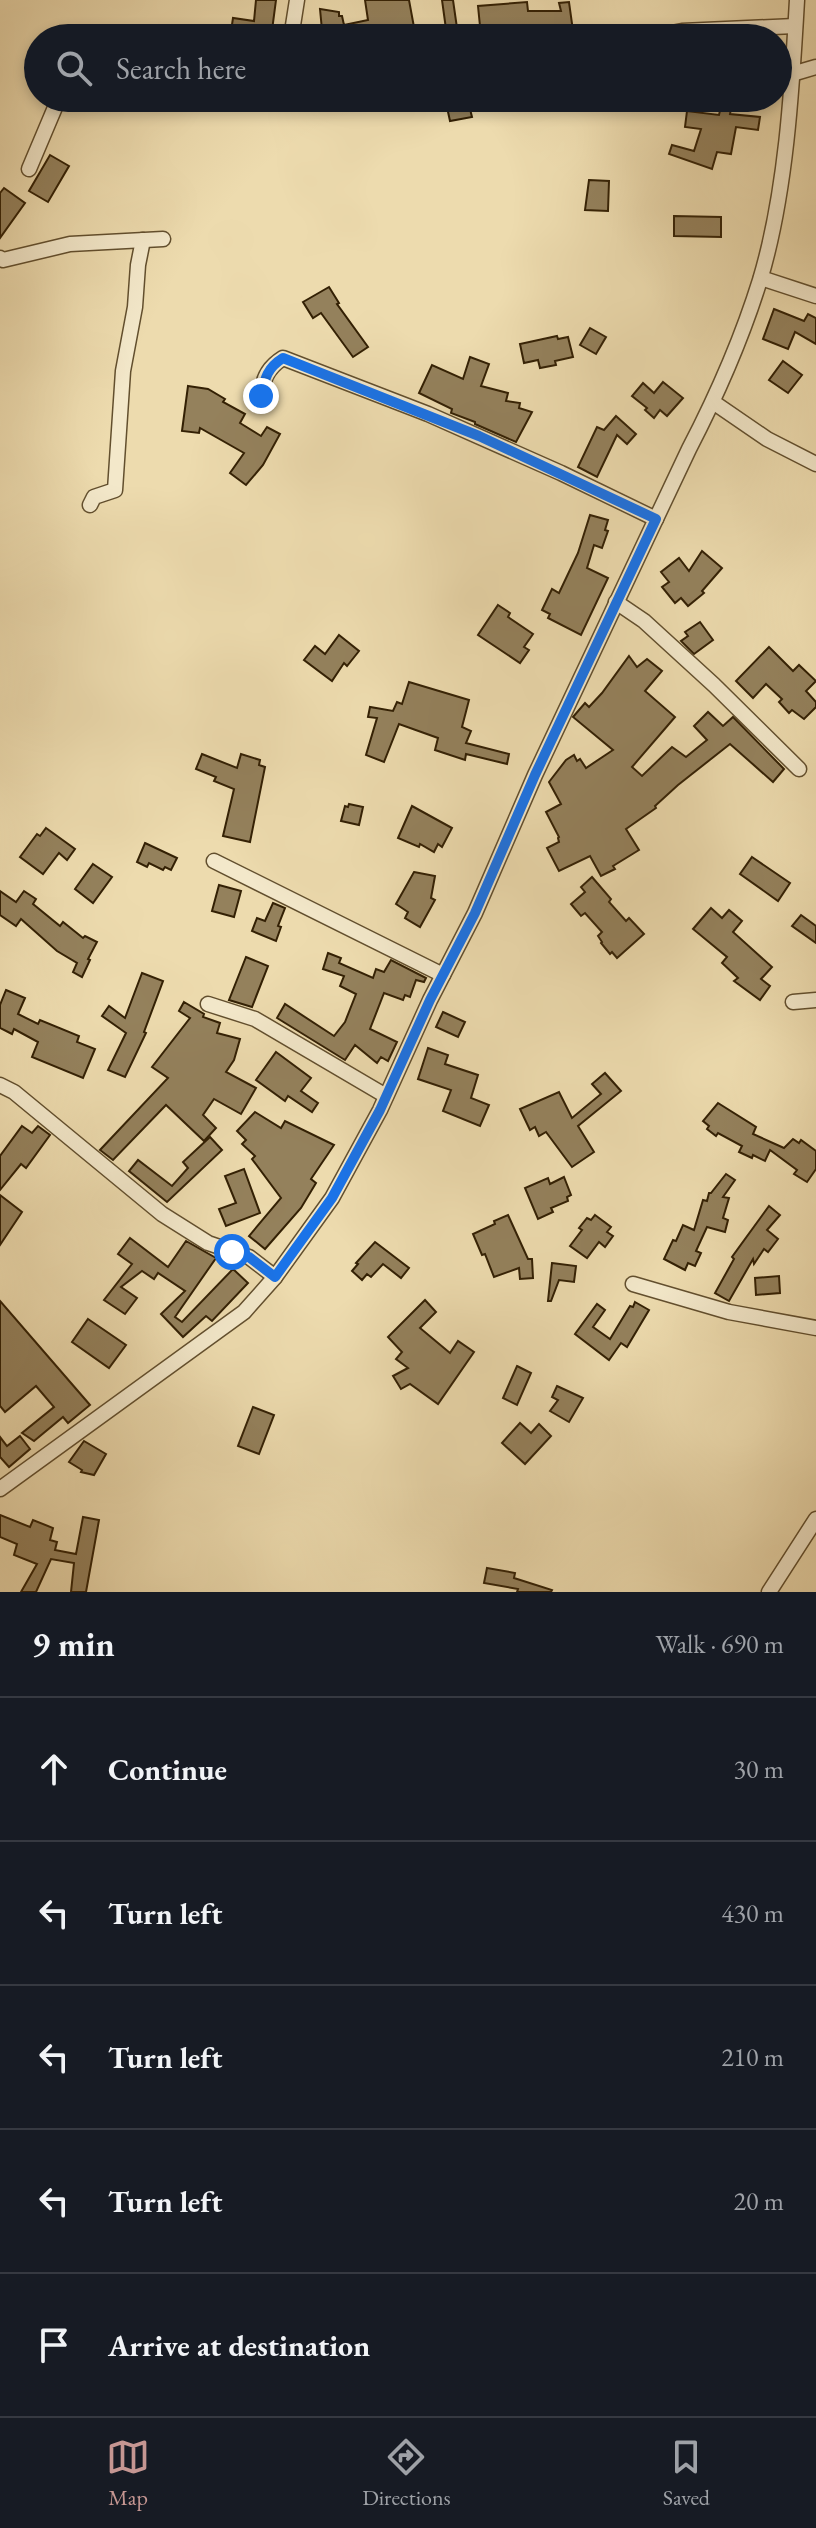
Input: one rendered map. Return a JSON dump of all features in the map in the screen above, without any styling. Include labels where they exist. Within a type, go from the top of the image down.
[{"type":"street","points":[[293,24],[297,0]]},
{"type":"street","points":[[797,0],[792,74],[816,67]]},
{"type":"street","points":[[29,169],[53,112]]},
{"type":"street","points":[[0,1489],[244,1312],[275,1277],[332,1198],[386,1096],[475,913],[616,602],[713,402],[761,278],[779,192],[788,112]]},
{"type":"street","points":[[0,258],[3,260],[70,244],[163,239]]},
{"type":"street","points":[[90,505],[94,497],[115,490],[123,371],[143,240]]},
{"type":"street","points":[[761,278],[816,296]]},
{"type":"street","points":[[263,402],[261,396],[266,373],[283,358],[479,436],[656,519]]},
{"type":"street","points":[[713,402],[767,439],[816,464]]},
{"type":"street","points":[[616,602],[644,621],[799,769]]},
{"type":"street","points":[[214,861],[443,975]]},
{"type":"street","points":[[793,1002],[816,1000]]},
{"type":"street","points":[[208,1004],[255,1019],[386,1096]]},
{"type":"street","points":[[0,1085],[14,1092],[162,1214],[208,1243],[249,1257],[275,1277]]},
{"type":"street","points":[[633,1284],[729,1312],[816,1328]]},
{"type":"street","points":[[769,1592],[816,1519]]},
{"type":"building","points":[[256,0],[276,0],[273,24],[232,24],[233,18],[254,21]]},
{"type":"building","points":[[365,0],[409,0],[413,24],[349,24],[368,20]]},
{"type":"building","points":[[442,0],[453,0],[456,24],[445,24]]},
{"type":"building","points":[[527,2],[528,11],[561,11],[559,3],[569,2],[572,24],[480,24],[478,6]]},
{"type":"building","points":[[320,9],[339,12],[344,24],[321,24]]},
{"type":"building","points":[[448,112],[471,112],[472,117],[450,121]]},
{"type":"building","points":[[687,112],[719,115],[720,112],[730,112],[760,117],[758,130],[736,127],[731,154],[717,152],[712,169],[669,154],[672,145],[694,151],[701,129],[685,127]]},
{"type":"building","points":[[50,155],[69,166],[48,202],[29,191]]},
{"type":"building","points":[[589,180],[609,181],[608,211],[585,210]]},
{"type":"building","points":[[4,188],[25,203],[0,238],[0,193]]},
{"type":"building","points":[[674,216],[721,217],[721,237],[674,236]]},
{"type":"building","points":[[329,287],[337,304],[368,347],[353,357],[321,313],[313,318],[303,302]]},
{"type":"building","points":[[774,309],[804,321],[808,314],[816,318],[816,344],[795,332],[788,349],[763,339]]},
{"type":"building","points":[[590,328],[606,337],[596,354],[580,345]]},
{"type":"building","points":[[557,336],[558,339],[568,337],[573,357],[540,368],[538,360],[524,363],[520,344]]},
{"type":"building","points":[[470,357],[489,364],[481,386],[508,393],[506,401],[520,403],[519,408],[532,412],[516,442],[451,413],[452,409],[419,393],[432,365],[463,379]]},
{"type":"building","points":[[783,361],[802,375],[788,393],[769,380]]},
{"type":"building","points":[[663,382],[683,398],[667,416],[660,410],[654,418],[632,396],[643,383],[654,393]]},
{"type":"building","points":[[188,386],[208,389],[225,399],[223,402],[245,414],[240,423],[261,436],[267,427],[280,434],[263,465],[246,485],[230,473],[244,453],[200,428],[199,433],[182,431]]},
{"type":"building","points":[[616,416],[636,434],[627,444],[617,435],[597,477],[578,467],[597,427],[604,430]]},
{"type":"building","points":[[590,515],[608,520],[605,530],[608,531],[602,548],[594,545],[587,568],[608,578],[581,635],[548,618],[550,614],[542,610],[552,589],[559,593],[578,553]]},
{"type":"building","points":[[702,551],[722,568],[702,591],[704,593],[688,606],[681,598],[675,603],[662,587],[669,582],[661,572],[679,558],[689,571]]},
{"type":"building","points":[[498,605],[510,613],[508,617],[533,634],[524,647],[529,650],[520,663],[478,635]]},
{"type":"building","points":[[700,622],[713,640],[694,654],[681,641],[688,636],[685,632]]},
{"type":"building","points":[[339,635],[359,651],[347,666],[344,663],[332,681],[304,660],[315,646],[325,654]]},
{"type":"building","points":[[769,647],[793,671],[799,665],[816,681],[806,691],[816,702],[816,707],[804,719],[792,710],[789,713],[779,702],[782,699],[766,684],[753,698],[736,681]]},
{"type":"building","points":[[629,656],[637,667],[647,659],[662,671],[645,691],[675,717],[632,767],[642,776],[672,747],[686,757],[707,740],[694,726],[708,712],[723,726],[733,717],[784,769],[773,782],[730,744],[678,785],[656,808],[626,829],[639,850],[613,866],[615,869],[601,876],[590,856],[559,871],[547,848],[559,842],[559,837],[546,812],[561,804],[549,782],[566,760],[574,755],[586,768],[613,750],[573,717],[585,703],[589,707],[602,693]]},
{"type":"building","points":[[409,682],[469,700],[462,727],[471,731],[466,743],[509,754],[507,764],[466,754],[465,760],[435,750],[438,738],[399,724],[384,762],[366,755],[377,718],[368,717],[370,707],[393,711],[397,702],[402,704]]},
{"type":"building","points":[[202,754],[237,768],[241,754],[260,760],[259,765],[265,767],[250,842],[223,836],[234,789],[196,769]]},
{"type":"building","points":[[345,806],[363,807],[359,825],[341,821]]},
{"type":"building","points":[[412,806],[452,828],[442,847],[438,844],[434,852],[398,838]]},
{"type":"building","points":[[46,828],[75,849],[67,860],[59,853],[43,874],[20,857],[37,834],[40,836]]},
{"type":"building","points":[[145,843],[177,858],[171,870],[165,867],[163,870],[149,863],[147,867],[137,862]]},
{"type":"building","points":[[752,857],[790,883],[778,901],[740,874]]},
{"type":"building","points":[[93,864],[112,877],[93,903],[75,889]]},
{"type":"building","points":[[414,872],[435,876],[431,898],[435,900],[420,927],[405,918],[408,912],[396,904]]},
{"type":"building","points":[[592,877],[626,921],[629,918],[644,934],[617,958],[601,943],[598,936],[602,932],[585,913],[581,916],[571,904],[585,892],[581,887]]},
{"type":"building","points":[[219,885],[241,891],[234,917],[212,911]]},
{"type":"building","points":[[0,891],[16,902],[24,891],[36,899],[33,904],[60,926],[63,922],[83,938],[85,936],[97,942],[82,977],[73,972],[77,963],[57,951],[21,919],[16,926],[0,915]]},
{"type":"building","points":[[273,903],[285,908],[276,941],[252,931],[257,918],[265,921]]},
{"type":"building","points":[[711,908],[722,918],[729,910],[742,921],[733,932],[772,967],[761,979],[770,986],[760,1000],[734,981],[738,978],[722,963],[727,957],[693,929]]},
{"type":"building","points":[[801,915],[816,926],[816,943],[792,926]]},
{"type":"building","points":[[328,953],[341,958],[339,963],[373,978],[376,969],[384,972],[391,960],[426,978],[424,982],[416,980],[410,997],[405,995],[403,1000],[384,993],[370,1029],[397,1042],[388,1061],[381,1057],[377,1063],[355,1045],[345,1060],[277,1018],[285,1004],[334,1036],[345,1022],[356,994],[340,986],[344,976],[323,969]]},
{"type":"building","points":[[246,957],[268,966],[252,1007],[229,1000]]},
{"type":"building","points":[[142,973],[163,981],[146,1033],[125,1077],[108,1070],[126,1033],[102,1016],[109,1006],[125,1018]]},
{"type":"building","points":[[6,990],[25,998],[18,1014],[38,1024],[40,1020],[79,1036],[77,1042],[95,1049],[83,1078],[32,1057],[38,1042],[14,1029],[12,1034],[0,1028],[0,1005]]},
{"type":"building","points":[[184,1002],[204,1014],[203,1017],[220,1023],[217,1033],[240,1039],[234,1060],[226,1072],[256,1088],[241,1114],[214,1099],[203,1115],[216,1128],[204,1141],[166,1105],[113,1160],[100,1150],[168,1078],[152,1067],[190,1018],[179,1011]]},
{"type":"building","points":[[443,1012],[465,1022],[458,1037],[436,1027]]},
{"type":"building","points":[[428,1048],[448,1055],[445,1064],[478,1075],[471,1098],[489,1105],[480,1126],[443,1111],[451,1090],[418,1079]]},
{"type":"building","points":[[276,1052],[311,1078],[301,1091],[318,1103],[312,1112],[288,1096],[285,1101],[256,1080]]},
{"type":"building","points":[[605,1073],[621,1091],[578,1126],[594,1152],[572,1167],[546,1132],[539,1136],[535,1127],[530,1130],[520,1109],[559,1092],[572,1118],[601,1094],[592,1084]]},
{"type":"building","points":[[718,1103],[756,1127],[753,1134],[784,1148],[793,1139],[799,1143],[801,1140],[816,1151],[816,1169],[807,1182],[794,1174],[797,1170],[770,1150],[765,1161],[753,1155],[752,1158],[739,1152],[742,1146],[707,1129],[709,1126],[703,1121]]},
{"type":"building","points":[[255,1112],[281,1128],[285,1121],[334,1145],[311,1179],[316,1183],[301,1208],[265,1249],[249,1236],[281,1198],[252,1159],[255,1156],[242,1144],[246,1140],[237,1131]]},
{"type":"building","points":[[22,1126],[32,1133],[38,1126],[50,1135],[26,1168],[21,1164],[0,1190],[0,1156]]},
{"type":"building","points":[[210,1137],[222,1150],[167,1202],[129,1171],[138,1160],[172,1186],[188,1168],[183,1162]]},
{"type":"building","points":[[244,1169],[260,1213],[226,1226],[219,1209],[236,1203],[225,1176]]},
{"type":"building","points":[[726,1174],[735,1180],[723,1197],[729,1198],[723,1218],[728,1220],[725,1232],[707,1227],[696,1251],[701,1253],[695,1266],[688,1263],[685,1270],[664,1259],[683,1225],[694,1230],[703,1200],[707,1201],[709,1193]]},
{"type":"building","points":[[564,1177],[571,1195],[567,1197],[568,1201],[551,1208],[553,1212],[538,1219],[525,1188],[548,1178],[550,1184]]},
{"type":"building","points":[[0,1195],[22,1212],[0,1245]]},
{"type":"building","points":[[769,1206],[780,1215],[767,1230],[778,1239],[768,1252],[764,1249],[754,1264],[753,1259],[729,1301],[715,1293],[734,1259],[732,1257]]},
{"type":"building","points":[[508,1215],[528,1259],[532,1259],[533,1278],[520,1279],[519,1268],[494,1277],[473,1234]]},
{"type":"building","points":[[595,1215],[611,1227],[607,1232],[613,1236],[605,1247],[599,1242],[587,1258],[570,1246],[587,1218],[591,1220]]},
{"type":"building","points":[[130,1238],[168,1267],[186,1241],[216,1258],[175,1317],[182,1322],[233,1269],[248,1283],[212,1321],[206,1316],[183,1337],[161,1314],[185,1291],[158,1273],[154,1279],[142,1271],[121,1287],[137,1298],[125,1314],[104,1300],[132,1264],[118,1254]]},
{"type":"building","points":[[375,1242],[409,1268],[401,1278],[383,1264],[371,1277],[367,1274],[362,1280],[352,1271]]},
{"type":"building","points":[[552,1263],[576,1266],[574,1282],[559,1280],[551,1301],[548,1301]]},
{"type":"building","points":[[779,1276],[780,1293],[756,1295],[755,1278]]},
{"type":"building","points":[[425,1300],[436,1312],[420,1328],[450,1353],[458,1341],[474,1352],[438,1404],[410,1384],[401,1389],[393,1376],[408,1368],[396,1359],[402,1352],[388,1337]]},
{"type":"building","points":[[0,1301],[90,1405],[68,1423],[63,1417],[34,1441],[22,1433],[54,1407],[36,1386],[5,1412],[0,1406]]},
{"type":"building","points":[[635,1302],[649,1310],[627,1347],[621,1343],[609,1360],[575,1334],[597,1304],[605,1310],[593,1327],[610,1339]]},
{"type":"building","points":[[88,1319],[126,1345],[109,1368],[72,1342]]},
{"type":"building","points":[[517,1366],[531,1373],[517,1405],[503,1398]]},
{"type":"building","points":[[557,1386],[583,1398],[569,1422],[550,1411],[558,1400],[552,1397]]},
{"type":"building","points":[[253,1407],[274,1415],[259,1454],[238,1446]]},
{"type":"building","points":[[520,1423],[531,1433],[539,1424],[551,1436],[525,1464],[502,1443]]},
{"type":"building","points":[[20,1436],[30,1449],[9,1467],[0,1457],[0,1437],[7,1446]]},
{"type":"building","points":[[84,1441],[106,1454],[94,1475],[81,1472],[69,1462]]},
{"type":"building","points":[[0,1515],[30,1527],[33,1520],[53,1528],[50,1540],[57,1542],[55,1550],[76,1554],[83,1517],[99,1520],[86,1592],[71,1592],[74,1563],[51,1559],[36,1592],[21,1592],[37,1564],[14,1555],[17,1544],[0,1537]]},
{"type":"building","points":[[487,1568],[515,1573],[514,1578],[552,1590],[517,1592],[518,1589],[484,1583]]},
{"type":"route","points":[[232,1252],[249,1257],[275,1277],[332,1198],[380,1110],[430,1000],[475,913],[535,775],[656,519],[479,436],[283,358],[266,373],[261,396]]}]
